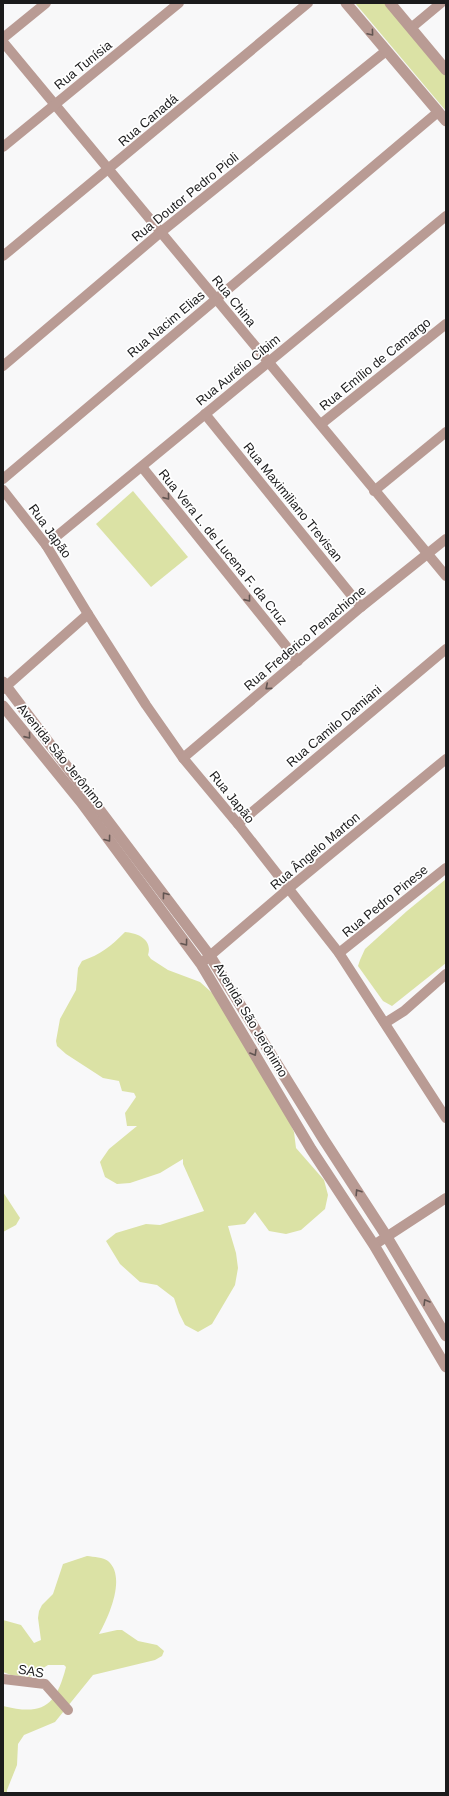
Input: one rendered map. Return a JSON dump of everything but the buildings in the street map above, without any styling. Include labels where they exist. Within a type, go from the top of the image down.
[{"type":"street","points":[[3,38],[46,3]]},
{"type":"street","name":"Rua Tunísia","points":[[3,147],[179,3]]},
{"type":"street","name":"Rua Canadá","points":[[3,256],[109,170],[308,3]]},
{"type":"street","points":[[346,3],[446,121]]},
{"type":"street","points":[[390,3],[446,70]]},
{"type":"street","points":[[411,28],[441,3]]},
{"type":"street","name":"Rua China","points":[[3,42],[446,576]]},
{"type":"street","name":"Rua Doutor Pedro Pioli","points":[[3,366],[161,232],[386,51]]},
{"type":"street","name":"Rua Nacim Elias","points":[[3,479],[438,112]]},
{"type":"street","name":"Rua Aurélio Cibim","points":[[46,545],[446,216]]},
{"type":"street","name":"Rua Emílio de Camargo","points":[[321,424],[446,324]]},
{"type":"street","name":"Rua Maximiliano Trevisan","points":[[205,414],[361,607]]},
{"type":"street","points":[[374,491],[446,432]]},
{"type":"street","name":"Rua Vera L. de Lucena F. da Cruz","points":[[142,467],[298,662]]},
{"type":"street","name":"Rua Japão","points":[[3,490],[46,545],[146,705],[183,758],[238,824],[339,953],[446,1118]]},
{"type":"street","name":"Rua Frederico Penachione","points":[[183,758],[361,607],[446,539]]},
{"type":"street","points":[[4,686],[88,614]]},
{"type":"street","name":"Rua Camilo Damiani","points":[[238,824],[446,649]]},
{"type":"street","name":"Avenida São Jerônimo","points":[[4,686],[210,956],[312,1121],[387,1237],[446,1336]]},
{"type":"street","name":"Avenida São Jerônimo","points":[[3,706],[81,802],[201,964],[300,1130],[374,1245],[446,1367]]},
{"type":"street","name":"Rua Ângelo Marton","points":[[201,964],[288,889],[446,759]]},
{"type":"street","name":"Rua Pedro Pinese","points":[[339,953],[446,868]]},
{"type":"street","points":[[385,1023],[404,1011],[446,974]]},
{"type":"street","points":[[300,1130],[312,1121]]},
{"type":"street","points":[[374,1245],[446,1198]]},
{"type":"street","name":"SAS","points":[[3,1679],[45,1684],[68,1710]]},
{"type":"green space","points":[[355,3],[386,3],[446,75],[446,111]]},
{"type":"green space","points":[[133,491],[188,557],[151,587],[96,524]]},
{"type":"green space","points":[[446,879],[446,963],[392,1006],[383,1001],[358,966],[360,960],[365,949],[407,911]]},
{"type":"green space","points":[[125,932],[139,935],[146,941],[149,949],[148,955],[151,959],[168,970],[200,982],[219,999],[249,1047],[253,1062],[269,1077],[294,1132],[296,1148],[324,1180],[328,1195],[325,1209],[301,1230],[286,1234],[269,1231],[255,1212],[245,1224],[228,1226],[236,1253],[238,1268],[235,1285],[212,1324],[198,1332],[185,1325],[174,1298],[157,1285],[140,1282],[120,1264],[106,1241],[116,1233],[146,1224],[160,1225],[204,1211],[183,1164],[183,1159],[160,1173],[130,1183],[117,1184],[105,1177],[100,1162],[109,1149],[137,1126],[127,1126],[125,1113],[136,1097],[134,1093],[122,1091],[119,1081],[103,1078],[66,1054],[57,1046],[56,1041],[60,1019],[76,990],[78,968],[82,961],[105,950]]},
{"type":"green space","points":[[3,1192],[20,1218],[16,1225],[3,1232]]},
{"type":"green space","points":[[87,1556],[101,1558],[108,1561],[113,1568],[116,1577],[114,1598],[107,1618],[99,1634],[122,1630],[138,1641],[157,1645],[164,1651],[162,1656],[155,1660],[93,1675],[55,1722],[24,1735],[18,1744],[17,1765],[7,1793],[3,1793],[3,1706],[28,1710],[46,1705],[58,1691],[66,1667],[64,1665],[48,1665],[29,1677],[11,1675],[3,1672],[3,1620],[21,1625],[34,1643],[41,1640],[38,1618],[39,1611],[42,1605],[53,1594],[63,1564]]}]
